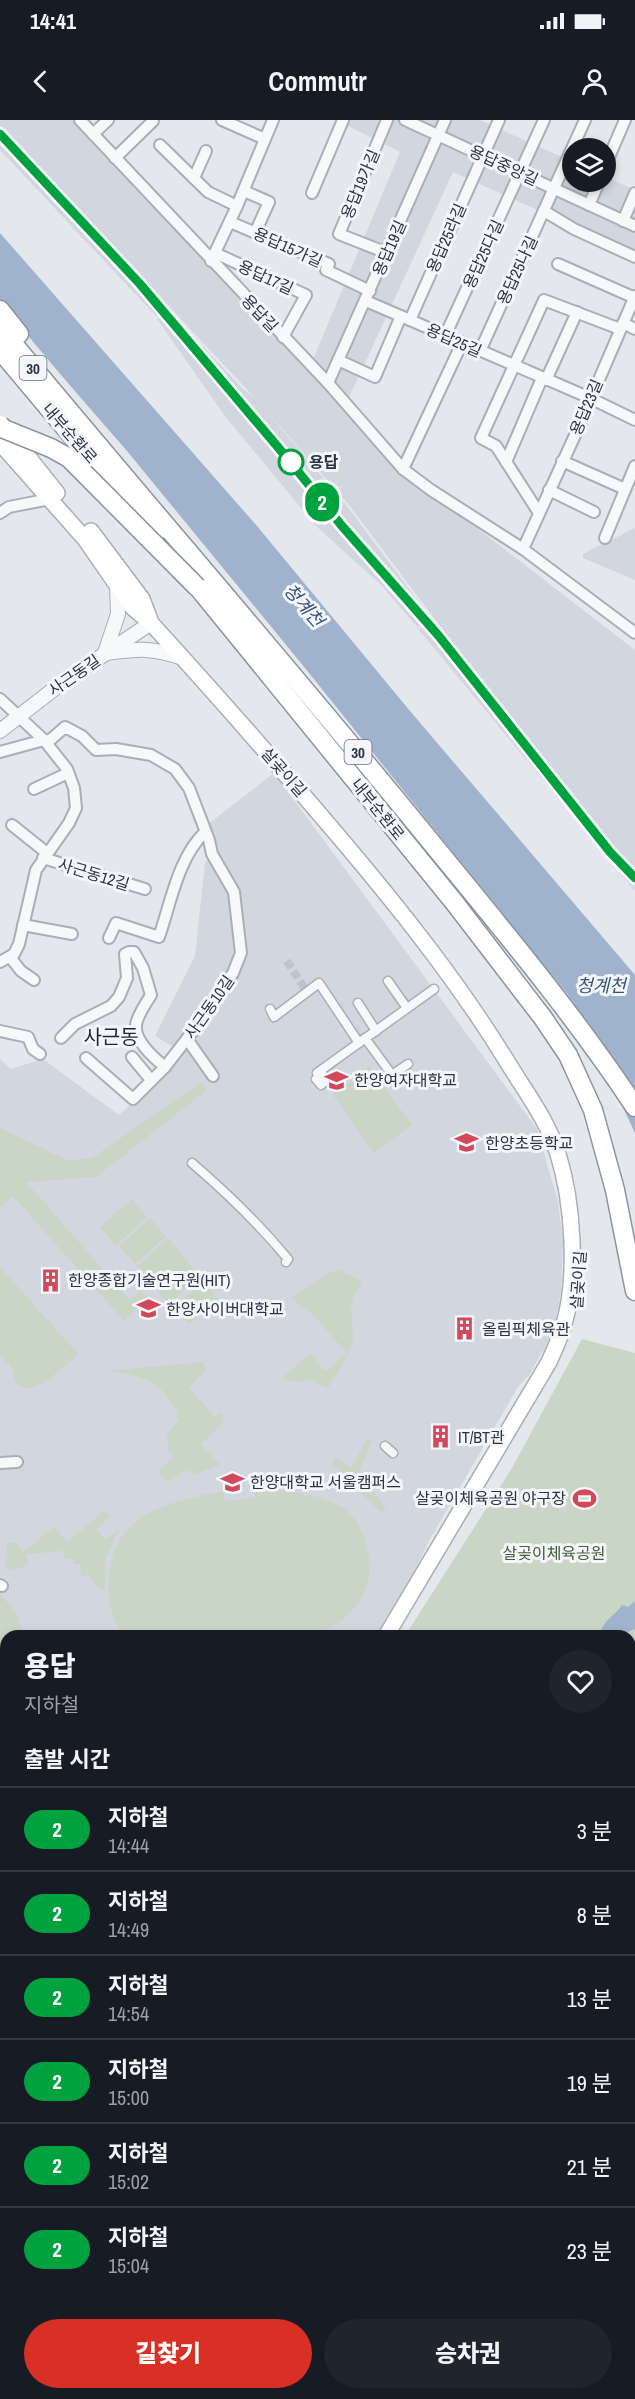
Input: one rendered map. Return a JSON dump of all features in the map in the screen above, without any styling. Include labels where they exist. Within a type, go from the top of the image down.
[{"type":"highway","points":[[0,310],[45,365],[66,408]]},
{"type":"highway","name":"내부순환로","points":[[0,328],[297,678],[532,964],[586,1034],[635,1107]]},
{"type":"highway","name":"내부순환로","points":[[0,350],[111,481],[454,902],[543,1018],[568,1055],[596,1121],[615,1190],[635,1292]]},
{"type":"highway","points":[[0,423],[4,429],[69,458],[197,587]]},
{"type":"main road","name":"살곶이길","points":[[0,423],[93,533],[121,570],[142,599],[151,623]]},
{"type":"main road","name":"살곶이길","points":[[0,443],[86,539],[132,607],[151,623],[296,785],[412,926],[490,1034],[545,1124],[558,1152],[568,1196],[572,1247],[569,1303],[564,1326],[549,1362],[390,1630]]},
{"type":"main road","name":"살곶이길","points":[[401,1630],[557,1366],[573,1328],[578,1305],[581,1247],[577,1194],[565,1150],[553,1120],[494,1030],[436,951],[412,926]]},
{"type":"street","name":"용답길","points":[[80,120],[213,257],[403,469],[431,490],[523,549],[634,630]]},
{"type":"street","points":[[93,134],[108,120]]},
{"type":"street","points":[[222,120],[265,139]]},
{"type":"street","points":[[213,257],[273,120]]},
{"type":"street","points":[[312,193],[343,120]]},
{"type":"street","name":"용답19가길","points":[[387,120],[339,234],[387,254]]},
{"type":"street","name":"용답중앙길","points":[[405,120],[635,226]]},
{"type":"street","name":"용답19길","points":[[328,383],[445,120]]},
{"type":"street","name":"용답25라길","points":[[406,318],[499,120]]},
{"type":"street","name":"용답25다길","points":[[445,336],[544,120]]},
{"type":"street","name":"용답25나길","points":[[480,351],[585,120]]},
{"type":"street","points":[[616,141],[625,120]]},
{"type":"street","points":[[115,158],[153,122]]},
{"type":"street","points":[[160,145],[208,192],[237,206]]},
{"type":"street","points":[[194,178],[206,151]]},
{"type":"street","points":[[243,191],[269,202],[255,233]]},
{"type":"street","points":[[589,205],[595,192]]},
{"type":"street","points":[[623,221],[635,193]]},
{"type":"street","points":[[544,211],[574,229],[635,257]]},
{"type":"street","name":"용답15가길","points":[[230,222],[328,264],[327,270],[368,296]]},
{"type":"street","name":"용답17길","points":[[213,257],[306,295],[283,337]]},
{"type":"street","name":"용답23길","points":[[523,549],[635,297],[558,264]]},
{"type":"street","name":"용답25길","points":[[368,296],[406,318],[445,336],[634,415]]},
{"type":"street","points":[[539,513],[496,446],[481,438],[544,300],[635,329]]},
{"type":"street","points":[[506,462],[578,312]]},
{"type":"street","points":[[338,360],[375,377],[406,318]]},
{"type":"street","points":[[403,469],[462,343]]},
{"type":"street","points":[[562,460],[625,489]]},
{"type":"street","points":[[605,538],[635,466]]},
{"type":"street","points":[[549,490],[594,512]]},
{"type":"street","points":[[0,513],[9,507],[50,499]]},
{"type":"street","points":[[117,586],[118,614],[105,653],[144,648],[183,658]]},
{"type":"street","name":"사근동길","points":[[0,730],[105,653],[151,623]]},
{"type":"street","name":"사근동12길","points":[[0,699],[44,740],[68,772],[74,788],[76,808],[69,823],[36,870],[19,944],[10,957]]},
{"type":"street","name":"사근동10길","points":[[0,753],[44,740],[50,741],[65,727],[82,736],[96,750],[116,749],[152,755],[176,770],[189,788],[218,868],[234,892],[241,953],[233,973],[165,1067],[133,1099],[86,1058]]},
{"type":"street","points":[[34,789],[68,772]]},
{"type":"street","name":"사근동12길","points":[[12,825],[45,856],[145,889]]},
{"type":"street","points":[[109,938],[116,923],[159,937],[181,871],[191,849],[207,836]]},
{"type":"street","points":[[23,925],[72,934]]},
{"type":"street","points":[[61,1038],[75,1024],[111,1006],[119,997],[127,978],[125,954],[134,952],[139,958],[151,995],[136,1024],[137,1034],[153,1057],[165,1067]]},
{"type":"street","points":[[0,962],[10,957],[21,971],[34,980]]},
{"type":"street","points":[[388,981],[407,1008]]},
{"type":"street","points":[[270,1009],[274,1017],[319,983],[362,1041],[392,1075],[408,1064]]},
{"type":"street","points":[[318,1074],[434,989]]},
{"type":"street","points":[[358,1003],[376,1031]]},
{"type":"street","points":[[0,1031],[28,1037],[33,1049],[40,1054]]},
{"type":"street","points":[[187,1039],[213,1076]]},
{"type":"street","points":[[132,1057],[151,1080]]},
{"type":"street","points":[[192,1163],[223,1188],[267,1233],[288,1259],[286,1262]]},
{"type":"street","points":[[385,1446],[393,1453]]},
{"type":"street","points":[[0,1462],[17,1462]]},
{"type":"shaded area","points":[[0,120],[80,120],[355,412],[451,508],[635,650],[635,870],[562,787],[635,871],[635,891],[419,630],[429,615],[540,759],[349,505],[257,400],[347,506],[427,613],[418,628],[381,585],[315,525],[225,416],[157,319],[170,311],[243,389],[254,397],[0,126]]},
{"type":"shaded area","points":[[336,120],[480,120],[562,157],[562,192],[616,192],[616,181],[635,190],[635,254],[453,172],[347,402],[312,362],[400,152]]},
{"type":"shaded area","points":[[0,130],[168,309],[156,316],[0,150]]},
{"type":"shaded area","points":[[635,528],[635,580],[583,558],[583,554]]},
{"type":"shaded area","name":"한양대학교 서울캠퍼스","points":[[274,773],[537,1129],[558,1202],[563,1241],[561,1291],[555,1325],[529,1375],[518,1387],[430,1539],[392,1620],[384,1630],[0,1630],[0,1059],[11,1069],[43,1059],[119,1115],[167,1070],[186,1043],[172,1046],[155,1036],[195,956],[205,863],[212,854],[207,825]]},
{"type":"green space","points":[[369,1066],[412,1125],[374,1153],[332,1094]]},
{"type":"green space","points":[[201,1082],[207,1090],[96,1177],[26,1182],[129,1299],[141,1291],[149,1298],[124,1321],[13,1196],[0,1208],[0,1128],[69,1161],[92,1158]]},
{"type":"green space","points":[[132,1199],[147,1218],[116,1245],[100,1227]]},
{"type":"green space","points":[[150,1218],[166,1237],[135,1264],[119,1246]]},
{"type":"green space","points":[[168,1238],[200,1276],[169,1304],[153,1286],[172,1267],[152,1284],[137,1266]]},
{"type":"green space","points":[[0,1267],[78,1354],[49,1379],[32,1387],[24,1388],[17,1384],[12,1369],[0,1356]]},
{"type":"green space","points":[[339,1270],[362,1282],[351,1307],[353,1340],[344,1363],[328,1388],[308,1380],[294,1382],[282,1378],[310,1353],[325,1371],[347,1353],[312,1314],[291,1298],[331,1272]]},
{"type":"green space","points":[[203,1282],[218,1299],[189,1324],[174,1307]]},
{"type":"green space","name":"살곶이체육공원","points":[[582,1339],[635,1353],[635,1630],[409,1630],[512,1468]]},
{"type":"green space","points":[[203,1362],[206,1369],[189,1387],[215,1417],[220,1413],[224,1415],[222,1424],[201,1444],[220,1465],[193,1475],[186,1470],[168,1482],[158,1471],[174,1457],[168,1449],[167,1433],[179,1421],[176,1417],[178,1413],[159,1387],[130,1374],[106,1371]]},
{"type":"green space","points":[[368,1438],[372,1441],[358,1474],[386,1508],[381,1512],[333,1465],[333,1457],[351,1467]]},
{"type":"green space","points":[[254,1489],[300,1493],[333,1503],[353,1517],[364,1537],[369,1555],[369,1572],[366,1588],[349,1615],[324,1630],[120,1630],[111,1609],[109,1580],[112,1557],[120,1539],[132,1525],[147,1514],[164,1506],[224,1491],[225,1501],[255,1498]]},
{"type":"green space","points":[[104,1511],[110,1517],[96,1529],[106,1540],[119,1529],[105,1560],[105,1590],[100,1589],[88,1575],[81,1576],[80,1564],[74,1564],[73,1559],[65,1559],[64,1551],[27,1554],[28,1566],[6,1570],[7,1543],[16,1543],[24,1552],[54,1526],[67,1542]]},
{"type":"green space","points":[[0,1594],[17,1614],[22,1630],[0,1630]]},
{"type":"water","name":"청계천","points":[[0,233],[257,526],[410,711],[635,975],[635,1133],[573,1002],[305,668],[127,451],[0,305]]},
{"type":"water","points":[[635,1601],[635,1629],[602,1630],[622,1605],[628,1607]]},
{"type":"pier","points":[[0,302],[244,598],[124,453],[0,309]]},
{"type":"pier","points":[[324,696],[569,996],[566,999]]},
{"type":"tunnel","points":[[287,961],[307,992]]},
{"type":"railway","points":[[0,134],[140,284],[342,526],[438,635],[610,851],[635,878]]},
{"type":"metro line","name":"2","points":[[0,134],[140,284],[342,526],[438,635],[610,852],[635,878]]},
{"type":"place","name":"용답","points":[[291,462]]},
{"type":"place","name":"한양여자대학교","points":[[336,1080]]},
{"type":"place","name":"한양초등학교","points":[[467,1143]]},
{"type":"place","name":"한양종합기술연구원(HIT)","points":[[50,1280]]},
{"type":"place","name":"한양사이버대학교","points":[[148,1309]]},
{"type":"place","name":"올림픽체육관","points":[[464,1329]]},
{"type":"place","name":"IT/BT관","points":[[440,1437]]},
{"type":"place","name":"한양대학교 서울캠퍼스","points":[[232,1482]]},
{"type":"place","name":"살곶이체육공원 야구장","points":[[584,1498]]},
{"type":"district","name":"사근동","points":[[111,1036]]}]
